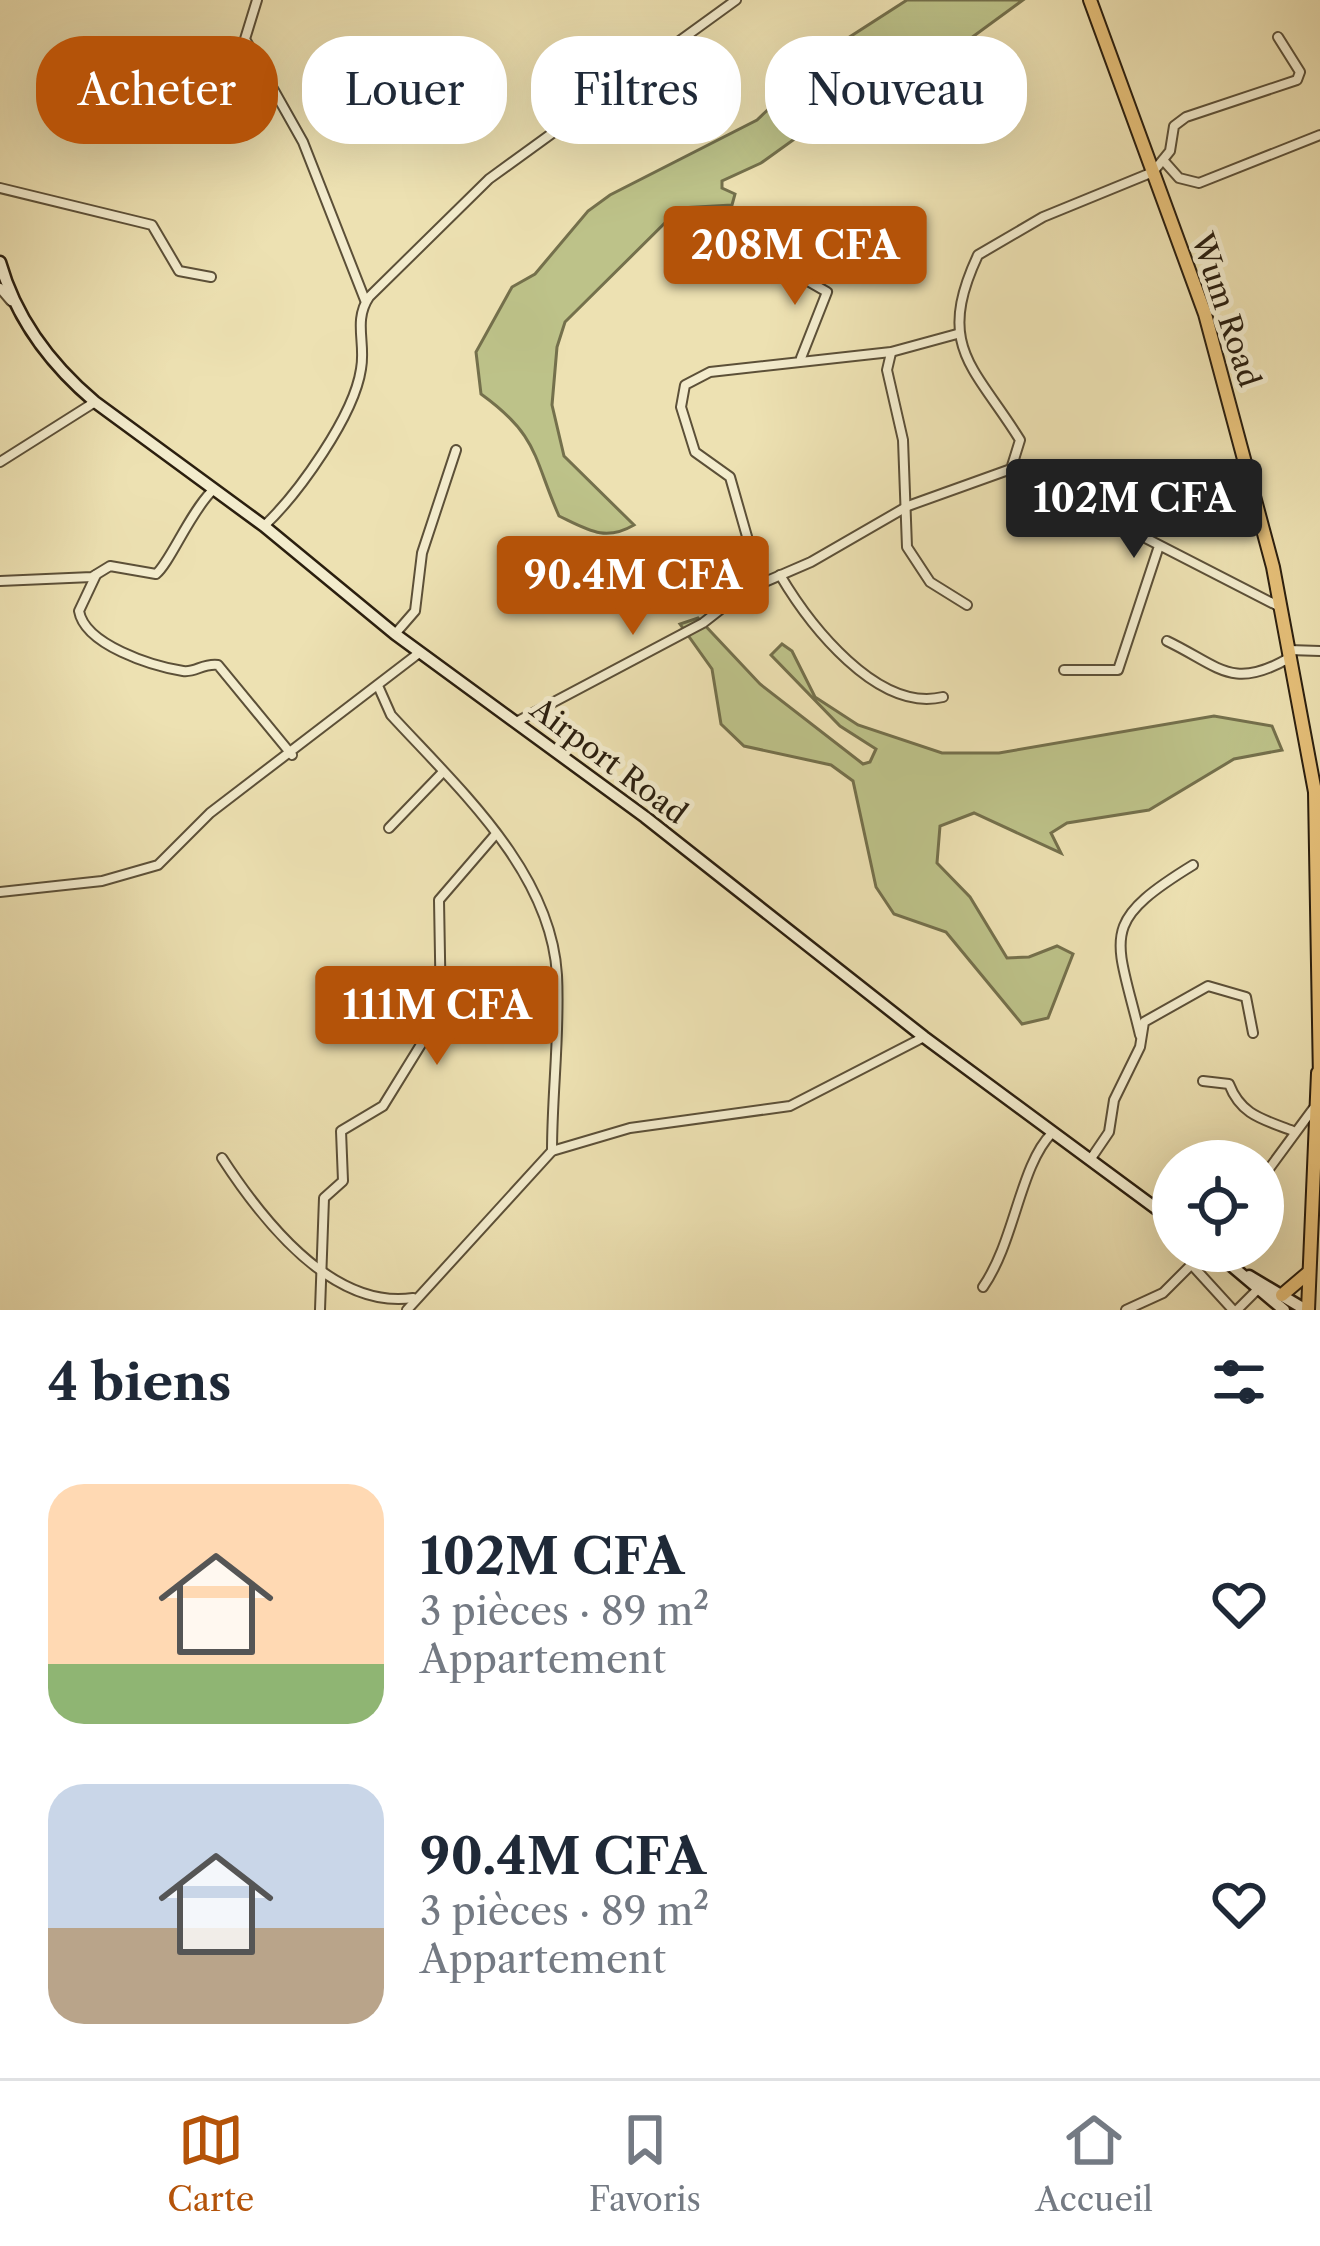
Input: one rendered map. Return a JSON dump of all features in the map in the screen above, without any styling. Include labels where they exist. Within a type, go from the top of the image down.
[{"type":"highway","name":"Wum Road","points":[[1090,0],[1225,377],[1280,608],[1315,792],[1319,1076],[1313,1109],[1307,1310]]},
{"type":"highway","points":[[1283,1303],[1309,1272]]},
{"type":"main road","name":"Airport Road","points":[[0,262],[16,306],[51,358],[95,402],[211,492],[264,526],[395,634],[518,722],[924,1037],[1152,1206]]},
{"type":"main road","points":[[1237,1272],[1283,1303],[1307,1310]]},
{"type":"main road","points":[[1240,1274],[1283,1303]]},
{"type":"street","points":[[257,0],[245,39],[303,142],[366,302]]},
{"type":"street","points":[[264,526],[299,488],[358,381],[359,316],[366,302],[488,179],[736,0]]},
{"type":"street","points":[[1011,470],[1020,440],[965,358],[958,334],[971,270],[987,247],[1043,217],[1153,172],[1163,160],[1177,122],[1297,80],[1300,72],[1278,37]]},
{"type":"street","points":[[1163,160],[1179,178],[1199,183],[1320,135]]},
{"type":"street","points":[[0,188],[152,225],[179,271],[211,277]]},
{"type":"street","points":[[775,262],[826,292],[801,358]]},
{"type":"street","points":[[1,292],[16,306]]},
{"type":"street","points":[[760,582],[730,477],[695,452],[681,397],[689,381],[710,372],[801,358],[891,352],[958,334]]},
{"type":"street","points":[[891,352],[887,370],[903,440],[908,506],[905,537],[915,565],[930,582],[967,605]]},
{"type":"street","points":[[0,462],[95,402]]},
{"type":"street","points":[[395,634],[415,611],[422,553],[456,450]]},
{"type":"street","points":[[518,722],[704,623],[760,582],[908,506],[1011,470],[1157,549],[1280,608]]},
{"type":"street","points":[[0,581],[43,583],[96,575],[110,566],[161,571],[182,525],[211,492]]},
{"type":"street","points":[[1064,670],[1118,670],[1157,549]]},
{"type":"street","points":[[96,575],[79,611],[82,622],[115,649],[182,671],[203,663],[218,665],[292,755]]},
{"type":"street","points":[[780,575],[829,648],[920,699],[943,697]]},
{"type":"street","points":[[1167,641],[1240,676],[1260,675],[1288,654],[1320,651]]},
{"type":"street","points":[[0,892],[102,881],[158,866],[210,813],[292,755],[420,652]]},
{"type":"street","points":[[379,688],[391,715],[525,876],[551,944],[557,975],[551,1150]]},
{"type":"street","points":[[389,827],[442,772]]},
{"type":"street","points":[[320,1310],[325,1195],[343,1181],[341,1131],[383,1106],[430,1037],[445,988],[439,901],[495,835]]},
{"type":"street","points":[[1142,1040],[1119,930],[1129,911],[1193,865]]},
{"type":"street","points":[[1089,1161],[1109,1132],[1114,1100],[1148,1018],[1205,986],[1245,995],[1253,1033]]},
{"type":"street","points":[[407,1310],[551,1150],[630,1128],[790,1106],[924,1037]]},
{"type":"street","points":[[1204,1081],[1229,1084],[1237,1106],[1295,1129],[1313,1129]]},
{"type":"street","points":[[1284,1146],[1313,1109]]},
{"type":"street","points":[[983,1288],[1013,1233],[1037,1150],[1052,1132]]},
{"type":"street","points":[[222,1158],[274,1233],[319,1266],[365,1293],[414,1298]]},
{"type":"street","points":[[1126,1310],[1162,1292],[1183,1272]]},
{"type":"street","points":[[1199,1272],[1235,1310],[1259,1288]]},
{"type":"green space","points":[[907,0],[1023,0],[974,36],[851,36]]},
{"type":"green space","points":[[765,112],[765,144],[787,144],[722,181],[722,188],[735,194],[732,205],[680,208],[565,322],[557,347],[552,405],[564,456],[634,525],[605,533],[559,516],[524,436],[481,394],[476,352],[512,287],[535,274],[588,211],[710,144],[741,144],[741,128]]},
{"type":"green space","points":[[698,618],[760,684],[863,764],[870,762],[876,749],[840,726],[771,655],[782,644],[792,651],[815,697],[858,725],[942,753],[999,753],[1214,716],[1272,726],[1282,750],[1234,759],[1149,810],[1067,823],[1051,833],[1061,853],[974,813],[940,826],[937,863],[970,897],[1007,958],[1029,957],[1057,946],[1073,954],[1048,1018],[1022,1024],[946,932],[894,914],[876,887],[853,781],[831,765],[744,746],[721,724],[712,669],[680,624]]}]
